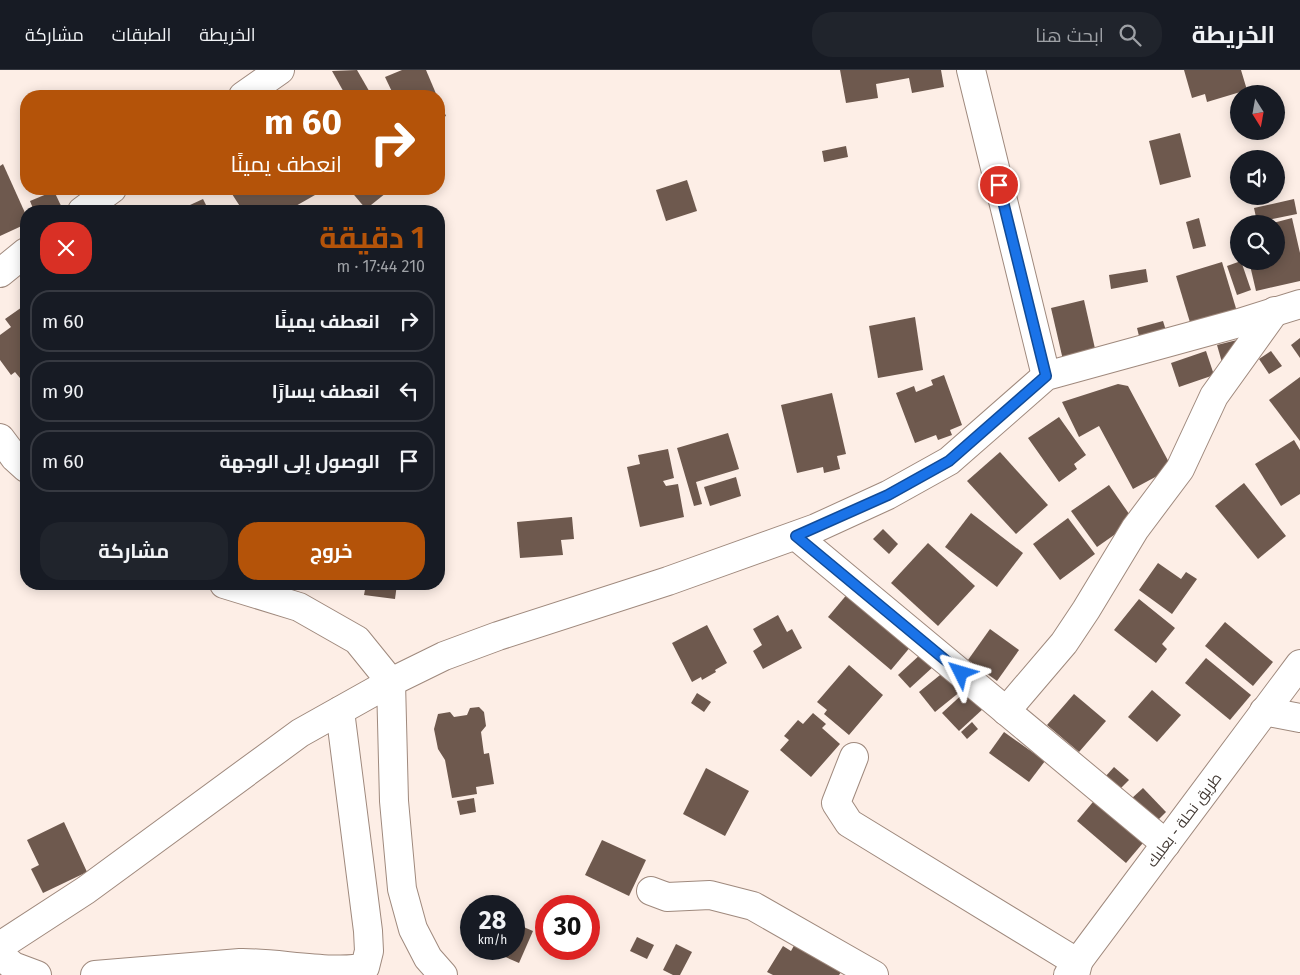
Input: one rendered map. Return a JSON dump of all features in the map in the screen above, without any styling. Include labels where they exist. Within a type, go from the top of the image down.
[{"type":"street","points":[[252,90],[280,70]]},
{"type":"street","points":[[971,70],[1046,376]]},
{"type":"street","points":[[90,205],[104,195]]},
{"type":"street","points":[[0,273],[20,257]]},
{"type":"street","points":[[0,946],[86,890],[300,733],[391,682],[444,656],[796,536],[888,495],[949,461],[1046,376],[1288,308]]},
{"type":"street","points":[[1006,711],[1064,643],[1135,530],[1180,469],[1214,396],[1288,308]]},
{"type":"street","points":[[0,438],[20,463]]},
{"type":"street","points":[[796,536],[1166,844]]},
{"type":"street","points":[[244,590],[299,607],[357,640],[391,682],[394,802],[402,889],[413,929],[428,958],[443,975]]},
{"type":"street","name":"طريق نحلة - بعلبك","points":[[1074,971],[1300,664]]},
{"type":"street","points":[[96,975],[258,962],[308,972],[342,972],[359,970],[365,967],[369,951],[365,910],[340,711]]},
{"type":"street","points":[[1264,711],[1300,718]]},
{"type":"street","points":[[854,757],[836,803],[849,823],[1074,971]]},
{"type":"street","points":[[651,891],[667,897],[710,895],[753,906],[874,975]]},
{"type":"street","points":[[365,910],[406,904]]},
{"type":"street","points":[[0,955],[13,966],[37,975]]},
{"type":"building","points":[[357,70],[369,90],[343,90],[332,71]]},
{"type":"building","points":[[402,70],[426,70],[434,90],[391,90],[385,77]]},
{"type":"building","points":[[840,70],[941,70],[944,87],[912,93],[909,78],[876,84],[878,98],[846,103]]},
{"type":"building","points":[[1184,70],[1241,70],[1246,85],[1230,85],[1230,95],[1207,102],[1205,94],[1192,98]]},
{"type":"building","points":[[1180,133],[1191,177],[1160,185],[1149,141]]},
{"type":"building","points":[[846,146],[848,157],[824,162],[822,151]]},
{"type":"building","points":[[3,164],[21,205],[20,227],[0,236],[0,166]]},
{"type":"building","points":[[687,180],[697,211],[666,221],[656,190]]},
{"type":"building","points":[[44,195],[56,195],[61,205],[32,205],[30,201]]},
{"type":"building","points":[[233,195],[315,195],[298,205],[239,205]]},
{"type":"building","points":[[354,195],[384,195],[371,205],[363,205]]},
{"type":"building","points":[[203,199],[206,205],[190,205]]},
{"type":"building","points":[[1294,199],[1297,214],[1285,216],[1256,215],[1254,208],[1267,205],[1285,205],[1285,201]]},
{"type":"building","points":[[1199,218],[1206,246],[1193,249],[1186,222]]},
{"type":"building","points":[[1292,218],[1300,253],[1300,281],[1256,291],[1251,270],[1285,270],[1285,220]]},
{"type":"building","points":[[1222,262],[1238,315],[1192,329],[1176,276]]},
{"type":"building","points":[[1230,265],[1230,270],[1244,270],[1251,290],[1237,295],[1227,266]]},
{"type":"building","points":[[1146,269],[1148,282],[1111,289],[1109,275]]},
{"type":"building","points":[[1084,300],[1096,353],[1063,360],[1051,308]]},
{"type":"building","points":[[20,308],[20,378],[15,372],[11,375],[0,360],[0,335],[11,327],[5,319]]},
{"type":"building","points":[[915,317],[923,370],[878,378],[869,326]]},
{"type":"building","points":[[1163,321],[1168,337],[1141,344],[1137,328]]},
{"type":"building","points":[[1245,338],[1225,373],[1217,345]]},
{"type":"building","points":[[1300,338],[1300,358],[1291,345]]},
{"type":"building","points":[[1206,351],[1214,375],[1179,387],[1171,363]]},
{"type":"building","points":[[1271,351],[1282,366],[1269,374],[1259,359]]},
{"type":"building","points":[[944,375],[962,425],[950,430],[952,435],[938,440],[936,435],[915,443],[896,393],[914,386],[916,392],[933,385],[931,380]]},
{"type":"building","points":[[1300,377],[1300,441],[1269,400]]},
{"type":"building","points":[[1118,384],[1128,386],[1172,468],[1133,489],[1099,426],[1079,437],[1062,402]]},
{"type":"building","points":[[832,393],[846,454],[837,456],[840,469],[824,473],[823,467],[797,473],[781,405]]},
{"type":"building","points":[[1059,417],[1086,455],[1074,464],[1077,469],[1059,482],[1028,438]]},
{"type":"building","points":[[728,433],[739,469],[696,482],[702,504],[694,506],[677,448]]},
{"type":"building","points":[[1294,440],[1300,450],[1300,494],[1281,506],[1255,464]]},
{"type":"building","points":[[668,449],[674,478],[663,481],[666,486],[678,484],[684,517],[640,527],[627,467],[640,464],[638,455]]},
{"type":"building","points":[[1000,452],[1048,505],[1016,534],[967,481]]},
{"type":"building","points":[[736,477],[741,496],[710,506],[704,487]]},
{"type":"building","points":[[1244,483],[1286,536],[1258,559],[1215,506]]},
{"type":"building","points":[[1109,485],[1134,521],[1097,547],[1071,511]]},
{"type":"building","points":[[971,513],[1023,553],[997,587],[945,547]]},
{"type":"building","points":[[572,517],[574,539],[561,540],[563,555],[520,558],[517,522]]},
{"type":"building","points":[[1068,518],[1095,554],[1060,580],[1033,544]]},
{"type":"building","points":[[883,529],[898,544],[889,554],[873,539]]},
{"type":"building","points":[[928,543],[975,586],[938,626],[891,583]]},
{"type":"building","points":[[1158,563],[1181,579],[1186,572],[1197,579],[1172,614],[1139,590]]},
{"type":"building","points":[[854,586],[917,639],[891,670],[828,617]]},
{"type":"building","points":[[365,590],[396,590],[395,599],[364,595]]},
{"type":"building","points":[[1139,599],[1175,628],[1162,644],[1167,649],[1156,663],[1114,630]]},
{"type":"building","points":[[778,615],[787,632],[792,629],[802,648],[763,669],[753,651],[762,645],[753,629]]},
{"type":"building","points":[[1225,622],[1273,662],[1253,686],[1205,646]]},
{"type":"building","points":[[707,625],[727,663],[702,680],[701,677],[692,682],[672,643]]},
{"type":"building","points":[[990,629],[1019,650],[997,681],[968,660]]},
{"type":"building","points":[[922,653],[934,666],[910,688],[898,675]]},
{"type":"building","points":[[1206,658],[1251,695],[1230,720],[1185,683]]},
{"type":"building","points":[[849,665],[883,695],[849,735],[824,714],[827,710],[817,702]]},
{"type":"building","points":[[945,671],[961,691],[935,712],[919,692]]},
{"type":"building","points":[[967,690],[984,708],[959,731],[942,713]]},
{"type":"building","points":[[1152,690],[1181,715],[1157,742],[1128,717]]},
{"type":"building","points":[[697,693],[711,702],[704,712],[691,703]]},
{"type":"building","points":[[1074,694],[1106,721],[1079,752],[1047,725]]},
{"type":"building","points":[[479,707],[484,712],[486,726],[481,732],[484,754],[489,753],[494,784],[476,787],[477,794],[452,798],[445,760],[438,749],[434,729],[438,714],[450,712],[454,717],[467,715],[470,708]]},
{"type":"building","points":[[813,713],[826,724],[822,728],[840,744],[811,777],[780,750],[789,740],[784,736],[798,720],[803,724]]},
{"type":"building","points":[[972,722],[978,729],[967,739],[961,732]]},
{"type":"building","points":[[1004,732],[1045,761],[1029,782],[989,753]]},
{"type":"building","points":[[1114,767],[1129,780],[1119,790],[1105,777]]},
{"type":"building","points":[[706,768],[749,791],[725,836],[683,814]]},
{"type":"building","points":[[1143,788],[1166,812],[1155,823],[1131,799]]},
{"type":"building","points":[[1098,796],[1148,837],[1126,863],[1077,821]]},
{"type":"building","points":[[474,798],[476,812],[460,815],[457,801]]},
{"type":"building","points":[[64,822],[87,872],[43,893],[31,869],[39,865],[27,840]]},
{"type":"building","points":[[602,840],[646,860],[629,896],[585,875]]},
{"type":"building","points":[[525,928],[533,931],[525,949]]},
{"type":"building","points":[[637,937],[654,945],[647,959],[630,951]]},
{"type":"building","points":[[797,940],[844,968],[839,975],[773,975],[767,972],[783,946],[791,951]]},
{"type":"building","points":[[676,944],[692,952],[680,975],[673,975],[663,970]]},
{"type":"route","points":[[961,673],[796,536],[888,495],[949,461],[1046,376],[999,185]]}]
